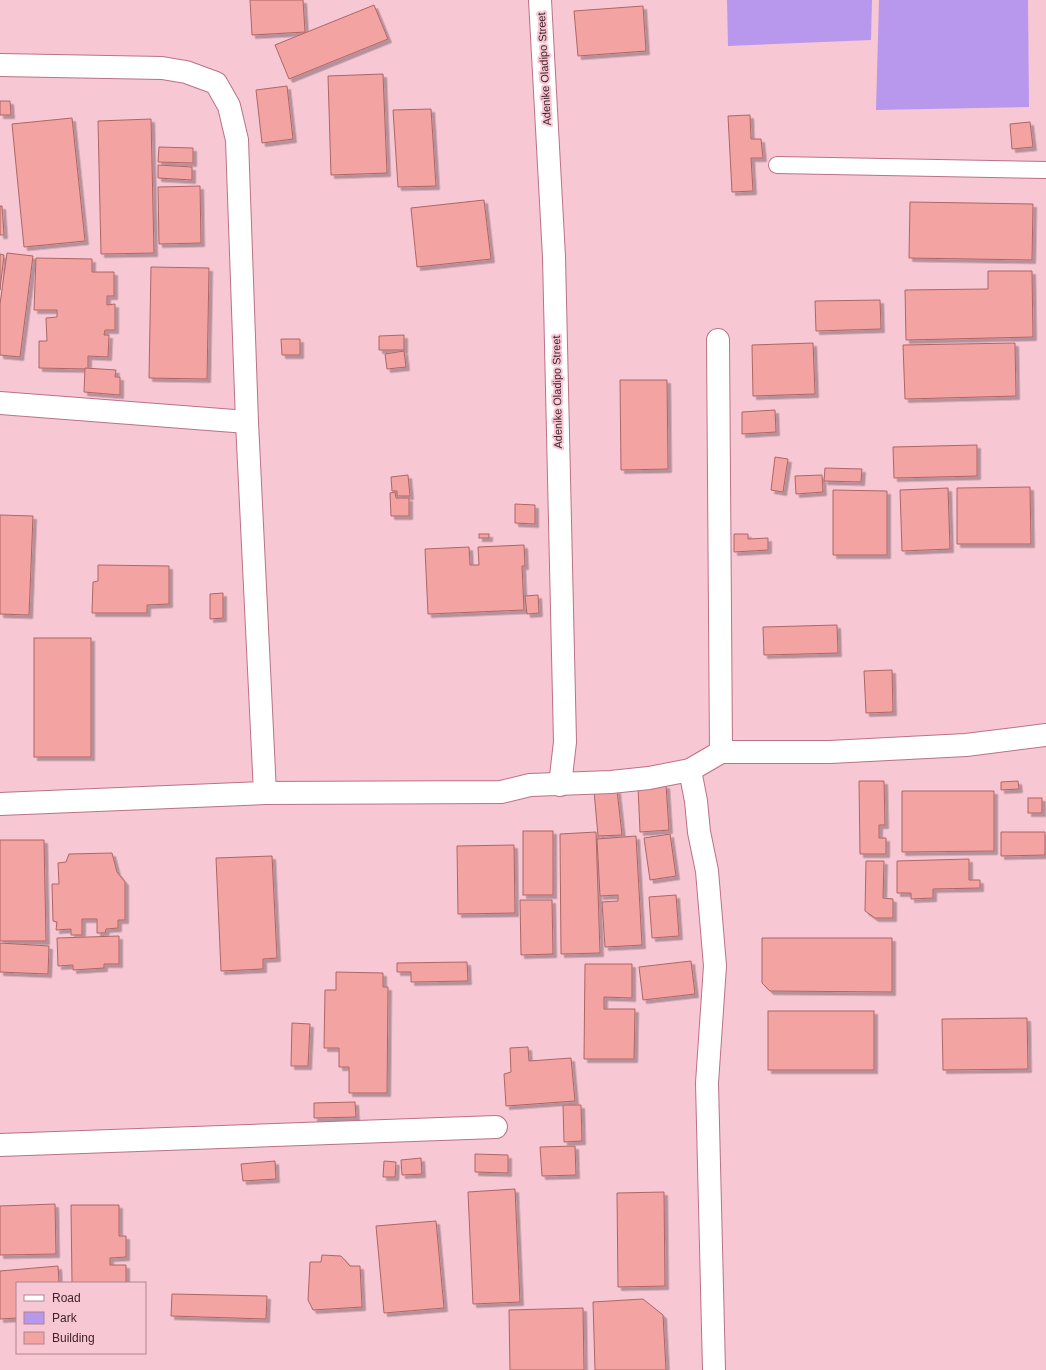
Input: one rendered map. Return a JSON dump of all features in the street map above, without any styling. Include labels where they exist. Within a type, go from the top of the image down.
[{"type":"street","name":"Adenike Oladipo Street","points":[[540,0],[554,257],[565,742],[560,785]]},
{"type":"street","points":[[0,65],[162,68],[186,72],[216,83],[229,106],[238,140],[247,422],[265,793]]},
{"type":"street","points":[[718,340],[721,752]]},
{"type":"street","points":[[0,403],[247,422]]},
{"type":"street","points":[[0,804],[265,793],[501,792],[530,785],[612,782],[649,778],[690,770],[721,752],[830,752],[966,746],[1046,734]]},
{"type":"street","points":[[690,770],[696,800],[699,832],[707,871],[715,966],[707,1083],[714,1370]]},
{"type":"street","points":[[0,1145],[496,1127]]},
{"type":"lane","points":[[777,165],[1046,170]]},
{"type":"green space","points":[[727,0],[872,0],[871,40],[728,46]]},
{"type":"green space","points":[[879,0],[1028,0],[1029,107],[876,110]]},
{"type":"building","points":[[250,0],[303,0],[305,32],[252,35]]},
{"type":"building","points":[[374,5],[388,39],[289,79],[275,45]]},
{"type":"building","points":[[643,6],[646,51],[578,56],[574,11]]},
{"type":"building","points":[[383,74],[387,173],[331,175],[328,76]]},
{"type":"building","points":[[287,86],[293,139],[262,143],[256,90]]},
{"type":"building","points":[[0,101],[10,101],[11,115],[0,115]]},
{"type":"building","points":[[431,109],[436,186],[398,187],[393,110]]},
{"type":"building","points":[[750,115],[751,139],[761,139],[763,158],[751,158],[753,191],[732,192],[728,116]]},
{"type":"building","points":[[72,118],[85,241],[24,247],[12,124]]},
{"type":"building","points":[[151,119],[154,253],[101,254],[98,121]]},
{"type":"building","points":[[1030,122],[1033,147],[1012,149],[1010,124]]},
{"type":"building","points":[[159,147],[193,148],[193,163],[158,162]]},
{"type":"building","points":[[158,165],[192,167],[192,180],[158,178]]},
{"type":"building","points":[[200,186],[201,243],[159,244],[158,187]]},
{"type":"building","points":[[484,200],[491,259],[417,267],[411,208]]},
{"type":"building","points":[[910,202],[1033,204],[1032,260],[909,258]]},
{"type":"building","points":[[0,206],[2,206],[4,235],[0,235]]},
{"type":"building","points":[[7,253],[33,256],[20,357],[0,355],[0,304]]},
{"type":"building","points":[[0,254],[4,255],[0,290]]},
{"type":"building","points":[[36,258],[92,259],[92,272],[114,272],[114,296],[107,296],[107,305],[115,304],[115,330],[105,330],[104,335],[109,335],[108,357],[88,356],[88,369],[39,368],[39,341],[47,341],[46,318],[57,317],[57,310],[34,310]]},
{"type":"building","points":[[151,267],[209,268],[207,379],[149,378]]},
{"type":"building","points":[[988,271],[1032,271],[1033,337],[906,340],[905,290],[988,289]]},
{"type":"building","points":[[880,300],[881,329],[816,331],[815,301]]},
{"type":"building","points":[[404,335],[404,350],[379,350],[379,336]]},
{"type":"building","points":[[281,339],[300,339],[300,355],[282,355]]},
{"type":"building","points":[[813,343],[815,394],[753,396],[752,345]]},
{"type":"building","points":[[1015,343],[1016,396],[905,399],[903,345]]},
{"type":"building","points":[[404,351],[406,367],[387,369],[385,354]]},
{"type":"building","points":[[85,368],[116,370],[115,377],[120,377],[120,395],[84,392]]},
{"type":"building","points":[[620,380],[667,380],[668,469],[621,470]]},
{"type":"building","points":[[775,410],[776,432],[742,434],[742,412]]},
{"type":"building","points":[[977,445],[977,476],[894,478],[893,447]]},
{"type":"building","points":[[775,457],[788,459],[783,492],[771,490]]},
{"type":"building","points":[[825,468],[862,469],[861,482],[824,481]]},
{"type":"building","points":[[408,475],[410,496],[397,496],[397,491],[392,491],[391,477]]},
{"type":"building","points":[[822,475],[823,492],[796,494],[795,476]]},
{"type":"building","points":[[1030,487],[1031,544],[957,544],[957,488]]},
{"type":"building","points":[[948,488],[950,549],[902,551],[900,490]]},
{"type":"building","points":[[833,490],[887,491],[887,555],[833,555]]},
{"type":"building","points":[[395,492],[396,498],[409,498],[409,516],[391,516],[390,493]]},
{"type":"building","points":[[515,504],[535,505],[535,524],[515,523]]},
{"type":"building","points":[[0,515],[33,516],[29,615],[0,614]]},
{"type":"building","points":[[479,534],[489,534],[489,538],[479,538]]},
{"type":"building","points":[[734,534],[748,534],[748,539],[768,538],[768,550],[734,552]]},
{"type":"building","points":[[524,545],[525,566],[522,566],[524,610],[428,614],[425,549],[469,547],[470,565],[479,565],[478,547]]},
{"type":"building","points":[[98,565],[169,566],[169,604],[147,605],[147,613],[92,613],[93,582],[98,581]]},
{"type":"building","points":[[223,593],[223,618],[210,619],[210,594]]},
{"type":"building","points":[[538,595],[539,613],[527,614],[525,596]]},
{"type":"building","points":[[837,625],[838,653],[764,655],[763,627]]},
{"type":"building","points":[[34,638],[91,638],[91,757],[34,757]]},
{"type":"building","points":[[892,670],[893,712],[866,713],[864,671]]},
{"type":"building","points":[[859,781],[884,781],[885,825],[879,825],[879,838],[886,838],[886,854],[860,854]]},
{"type":"building","points":[[1018,781],[1019,789],[1001,790],[1001,782]]},
{"type":"building","points":[[666,785],[669,830],[640,832],[638,787]]},
{"type":"building","points":[[617,790],[622,835],[598,836],[594,791]]},
{"type":"building","points":[[902,791],[994,791],[994,851],[902,852]]},
{"type":"building","points":[[1028,798],[1042,798],[1042,813],[1028,813]]},
{"type":"building","points":[[523,831],[553,831],[553,895],[523,895]]},
{"type":"building","points":[[596,832],[600,953],[561,954],[560,834]]},
{"type":"building","points":[[1001,832],[1045,832],[1045,855],[1001,856]]},
{"type":"building","points":[[670,834],[676,876],[650,880],[644,838]]},
{"type":"building","points":[[636,836],[642,945],[605,947],[602,902],[618,901],[618,895],[600,896],[597,839]]},
{"type":"building","points":[[0,840],[44,840],[46,941],[0,941]]},
{"type":"building","points":[[514,845],[515,913],[458,914],[457,846]]},
{"type":"building","points":[[112,853],[117,872],[125,882],[125,920],[118,920],[118,928],[106,929],[105,933],[97,933],[97,919],[82,919],[82,935],[71,935],[71,929],[56,930],[57,922],[53,921],[52,884],[59,884],[58,863],[66,862],[69,854]]},
{"type":"building","points":[[272,856],[277,958],[263,959],[263,969],[221,971],[216,858]]},
{"type":"building","points":[[969,859],[969,880],[980,880],[980,888],[933,889],[933,898],[911,899],[911,893],[897,893],[897,861]]},
{"type":"building","points":[[866,861],[884,861],[883,898],[893,899],[893,918],[875,918],[865,911]]},
{"type":"building","points":[[676,895],[679,936],[652,938],[649,897]]},
{"type":"building","points":[[520,900],[552,900],[553,954],[521,955]]},
{"type":"building","points":[[119,936],[119,964],[104,964],[104,968],[73,970],[73,965],[58,966],[57,938]]},
{"type":"building","points":[[762,938],[892,938],[892,992],[770,991],[762,983]]},
{"type":"building","points":[[0,943],[49,946],[48,974],[0,972]]},
{"type":"building","points":[[691,961],[695,994],[643,1000],[639,967]]},
{"type":"building","points":[[467,962],[468,981],[411,982],[411,972],[397,972],[397,963]]},
{"type":"building","points":[[585,964],[632,964],[632,998],[604,997],[604,1009],[635,1009],[634,1059],[584,1059]]},
{"type":"building","points":[[336,972],[383,973],[383,987],[388,987],[387,1093],[349,1093],[349,1067],[339,1067],[339,1048],[324,1048],[325,990],[336,990]]},
{"type":"building","points":[[768,1011],[874,1011],[874,1070],[768,1070]]},
{"type":"building","points":[[1027,1018],[1028,1069],[943,1070],[942,1019]]},
{"type":"building","points":[[292,1023],[310,1024],[308,1066],[291,1066]]},
{"type":"building","points":[[528,1047],[529,1061],[571,1058],[575,1101],[506,1106],[504,1074],[511,1072],[510,1048]]},
{"type":"building","points":[[355,1102],[356,1117],[314,1118],[314,1103]]},
{"type":"building","points":[[563,1105],[581,1105],[582,1141],[564,1142]]},
{"type":"building","points":[[575,1146],[576,1175],[542,1176],[540,1147]]},
{"type":"building","points":[[475,1154],[508,1155],[508,1173],[475,1172]]},
{"type":"building","points":[[421,1158],[422,1174],[402,1175],[401,1160]]},
{"type":"building","points":[[275,1161],[276,1179],[243,1181],[241,1164]]},
{"type":"building","points":[[384,1161],[396,1162],[395,1177],[383,1177]]},
{"type":"building","points":[[515,1189],[520,1302],[473,1304],[468,1192]]},
{"type":"building","points":[[664,1192],[665,1286],[618,1287],[617,1193]]},
{"type":"building","points":[[55,1204],[56,1254],[0,1255],[0,1206]]},
{"type":"building","points":[[71,1205],[119,1205],[119,1236],[126,1236],[126,1257],[110,1258],[110,1265],[126,1265],[126,1282],[72,1282]]},
{"type":"building","points":[[436,1221],[444,1308],[384,1313],[376,1226]]},
{"type":"building","points":[[322,1255],[341,1256],[350,1266],[360,1266],[362,1307],[313,1310],[308,1300],[310,1262],[321,1262]]},
{"type":"building","points":[[58,1266],[59,1282],[16,1282],[16,1318],[0,1319],[0,1271]]},
{"type":"building","points":[[172,1294],[267,1296],[266,1319],[171,1316]]},
{"type":"building","points":[[643,1299],[663,1315],[666,1370],[595,1370],[593,1302]]},
{"type":"building","points":[[583,1308],[584,1370],[510,1370],[509,1310]]}]
